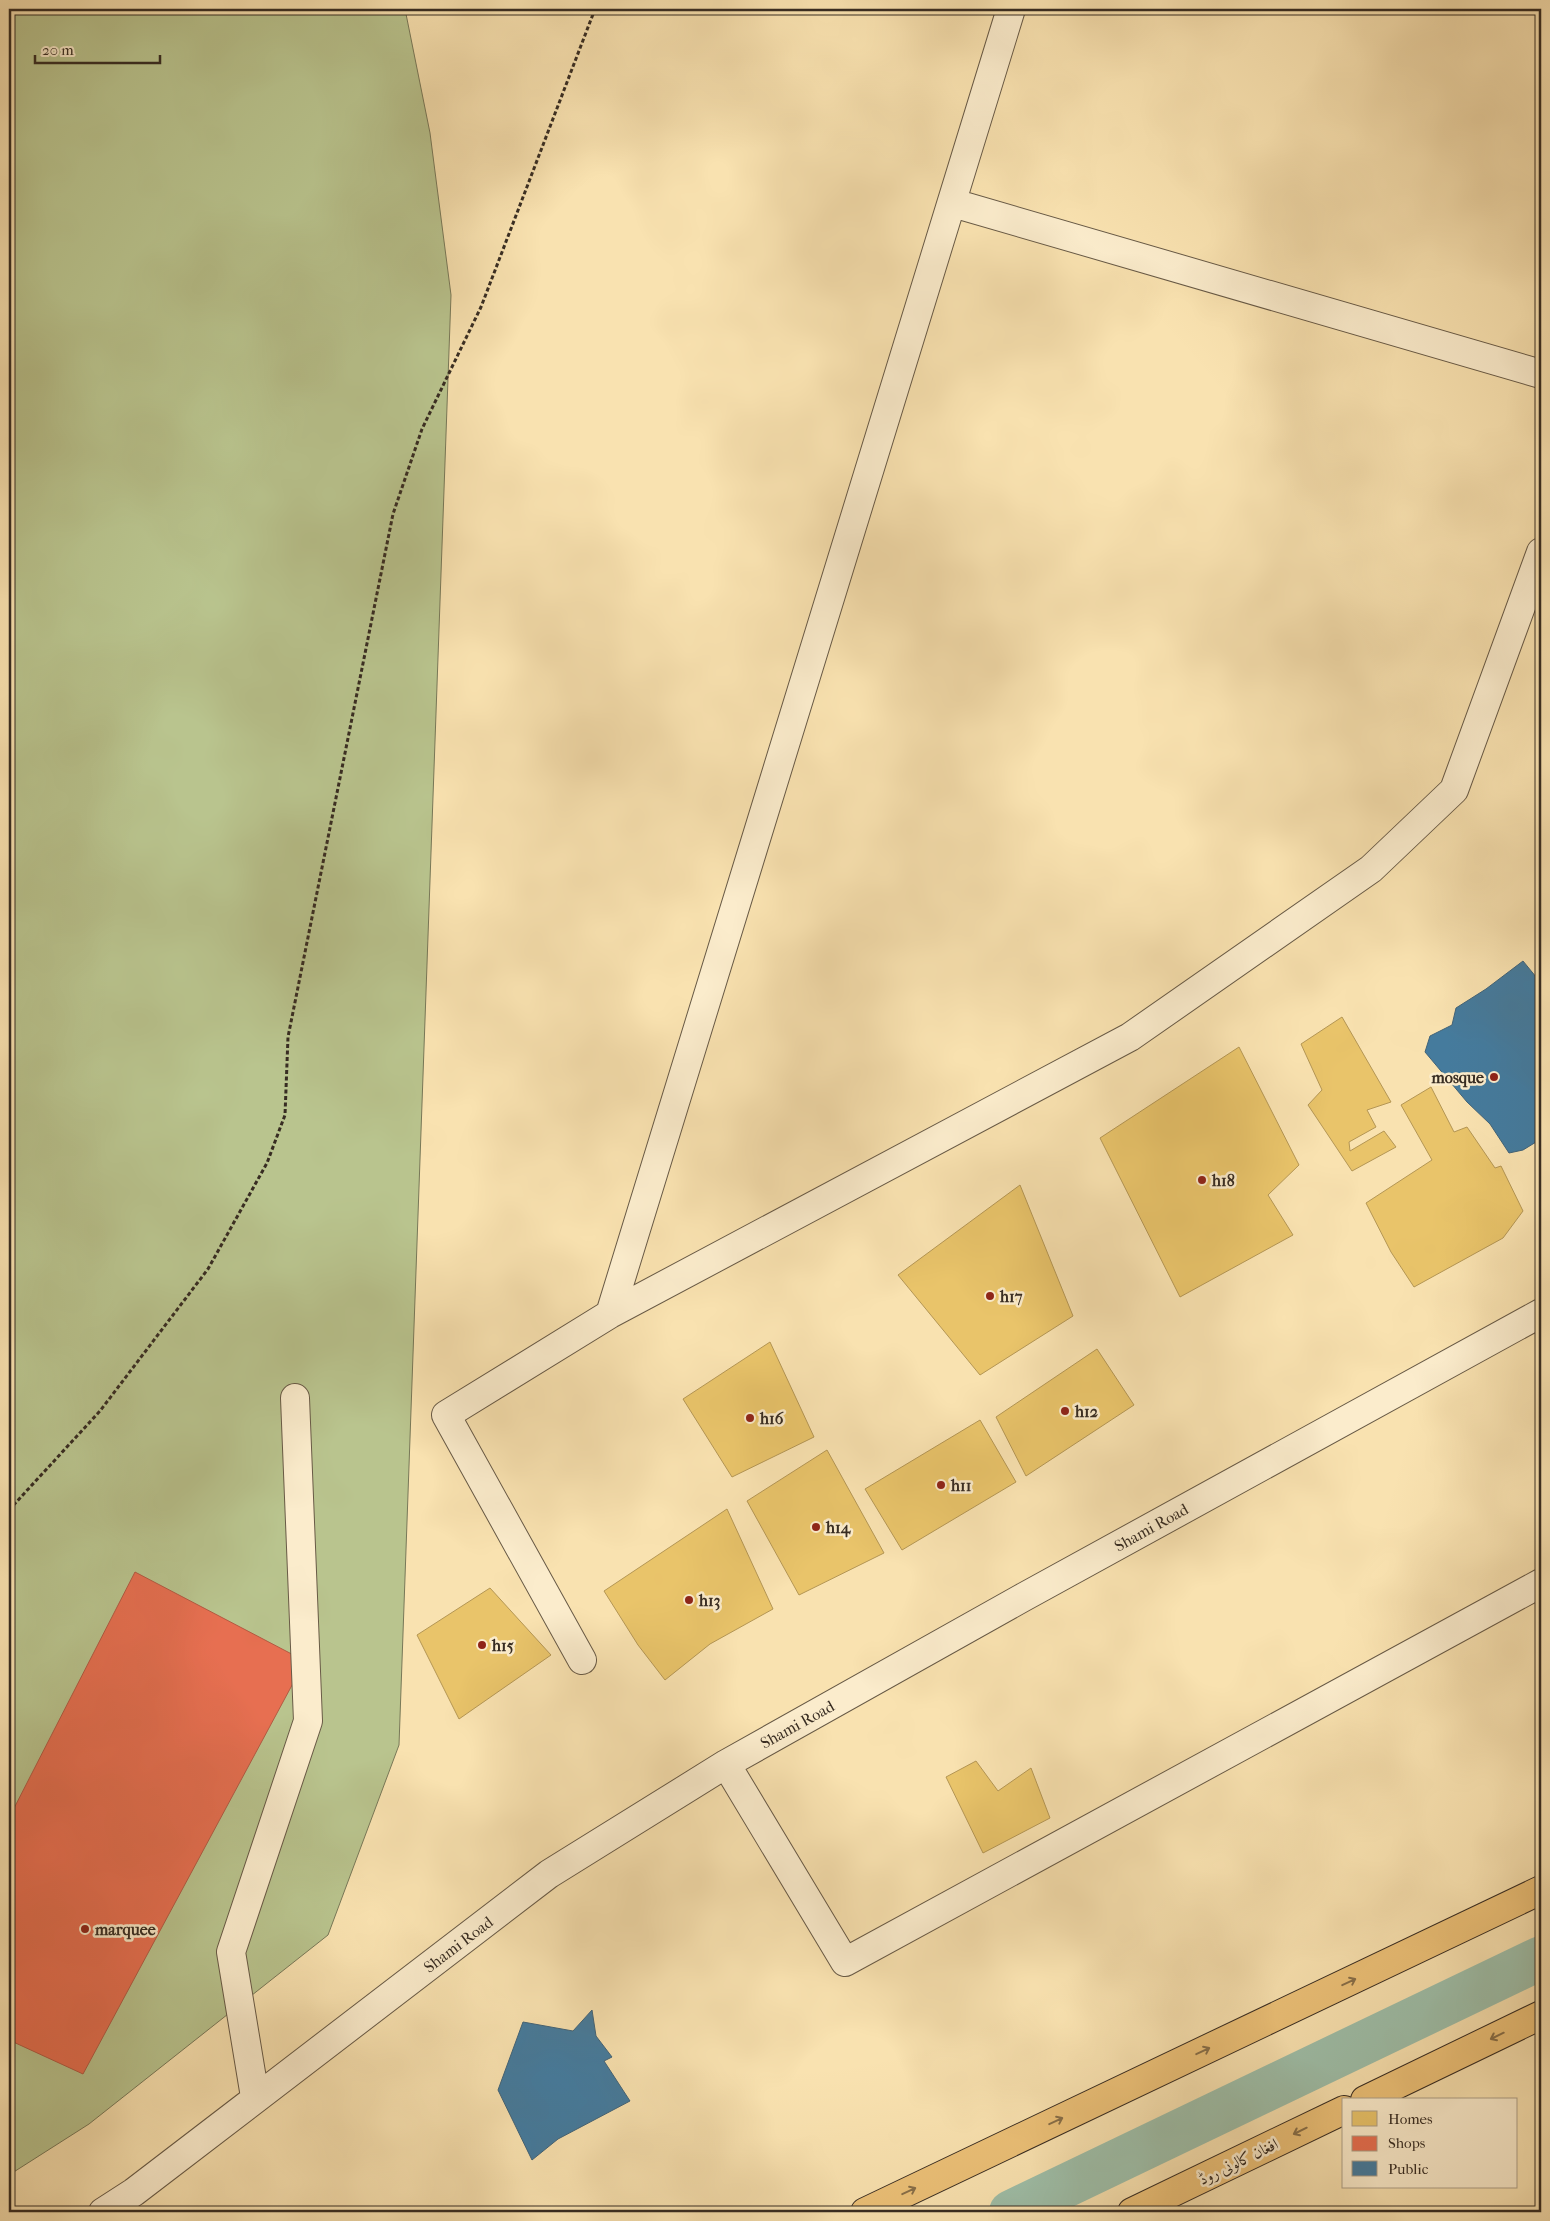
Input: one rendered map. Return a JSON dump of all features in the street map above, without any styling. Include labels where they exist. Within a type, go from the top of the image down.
[{"type":"main road","points":[[865,2212],[1540,1894]]},
{"type":"main road","points":[[1369,2098],[1541,2014]]},
{"type":"main road","name":"افغان کالونی روڈ","points":[[1132,2212],[1342,2111]]},
{"type":"street","points":[[610,1314],[1012,9]]},
{"type":"street","points":[[953,203],[1541,374]]},
{"type":"street","points":[[582,1660],[446,1415],[610,1314],[1130,1037],[1371,869],[1454,790],[1541,552]]},
{"type":"street","name":"Shami Road","points":[[105,2212],[134,2192],[549,1874],[726,1764],[1022,1598],[1541,1313]]},
{"type":"street","points":[[256,2097],[231,1952],[308,1721],[295,1398]]},
{"type":"street","points":[[726,1764],[845,1962],[1541,1583]]},
{"type":"path","points":[[9,1510],[100,1411],[208,1269],[267,1163],[285,1115],[288,1036],[393,514],[422,429],[481,307],[595,9]]},
{"type":"green space","points":[[9,9],[405,9],[430,133],[451,295],[399,1745],[328,1935],[89,2124],[9,2175]]},
{"type":"building: Homes","points":[[1342,1017],[1391,1102],[1367,1110],[1376,1127],[1349,1142],[1350,1151],[1384,1131],[1396,1147],[1352,1171],[1308,1105],[1322,1090],[1301,1044]]},
{"type":"building: Homes","name":"h18","points":[[1239,1047],[1299,1165],[1268,1195],[1293,1235],[1180,1297],[1100,1138]]},
{"type":"building: Homes","points":[[1431,1087],[1454,1132],[1467,1127],[1495,1168],[1501,1166],[1523,1211],[1503,1238],[1414,1287],[1391,1252],[1366,1203],[1432,1160],[1401,1105]]},
{"type":"building: Homes","name":"h17","points":[[1020,1185],[1073,1316],[980,1375],[898,1275]]},
{"type":"building: Homes","name":"h16","points":[[770,1342],[814,1437],[732,1477],[683,1399]]},
{"type":"building: Homes","name":"h12","points":[[1097,1349],[1134,1405],[1026,1476],[996,1417]]},
{"type":"building: Homes","name":"h11","points":[[980,1420],[1016,1482],[902,1550],[865,1489]]},
{"type":"building: Homes","name":"h14","points":[[827,1450],[884,1553],[799,1595],[747,1501]]},
{"type":"building: Homes","name":"h13","points":[[727,1509],[773,1609],[710,1644],[665,1680],[638,1645],[604,1591]]},
{"type":"building: Homes","name":"h15","points":[[490,1588],[551,1655],[459,1719],[417,1635]]},
{"type":"building: Homes","points":[[976,1761],[998,1791],[1031,1768],[1050,1818],[983,1853],[946,1777]]},
{"type":"building: Shops","name":"marquee","points":[[135,1572],[305,1661],[83,2074],[9,2040],[9,1818]]},
{"type":"building: Public","name":"mosque","points":[[1523,961],[1541,983],[1541,1139],[1523,1150],[1509,1153],[1490,1124],[1467,1102],[1425,1052],[1430,1036],[1452,1025],[1456,1008],[1486,989]]},
{"type":"building: Public","points":[[592,2010],[596,2036],[612,2057],[604,2061],[630,2101],[558,2139],[532,2160],[498,2090],[523,2022],[573,2031]]},
{"type":"waterway","points":[[1011,2212],[1541,1958]]},
{"type":"place","name":"mosque","points":[[1494,1077]]},
{"type":"place","name":"h18","points":[[1202,1180]]},
{"type":"place","name":"h17","points":[[990,1296]]},
{"type":"place","name":"h12","points":[[1065,1411]]},
{"type":"place","name":"h16","points":[[750,1418]]},
{"type":"place","name":"h11","points":[[941,1485]]},
{"type":"place","name":"h14","points":[[816,1527]]},
{"type":"place","name":"h13","points":[[689,1600]]},
{"type":"place","name":"h15","points":[[482,1645]]},
{"type":"place","name":"marquee","points":[[85,1929]]}]
